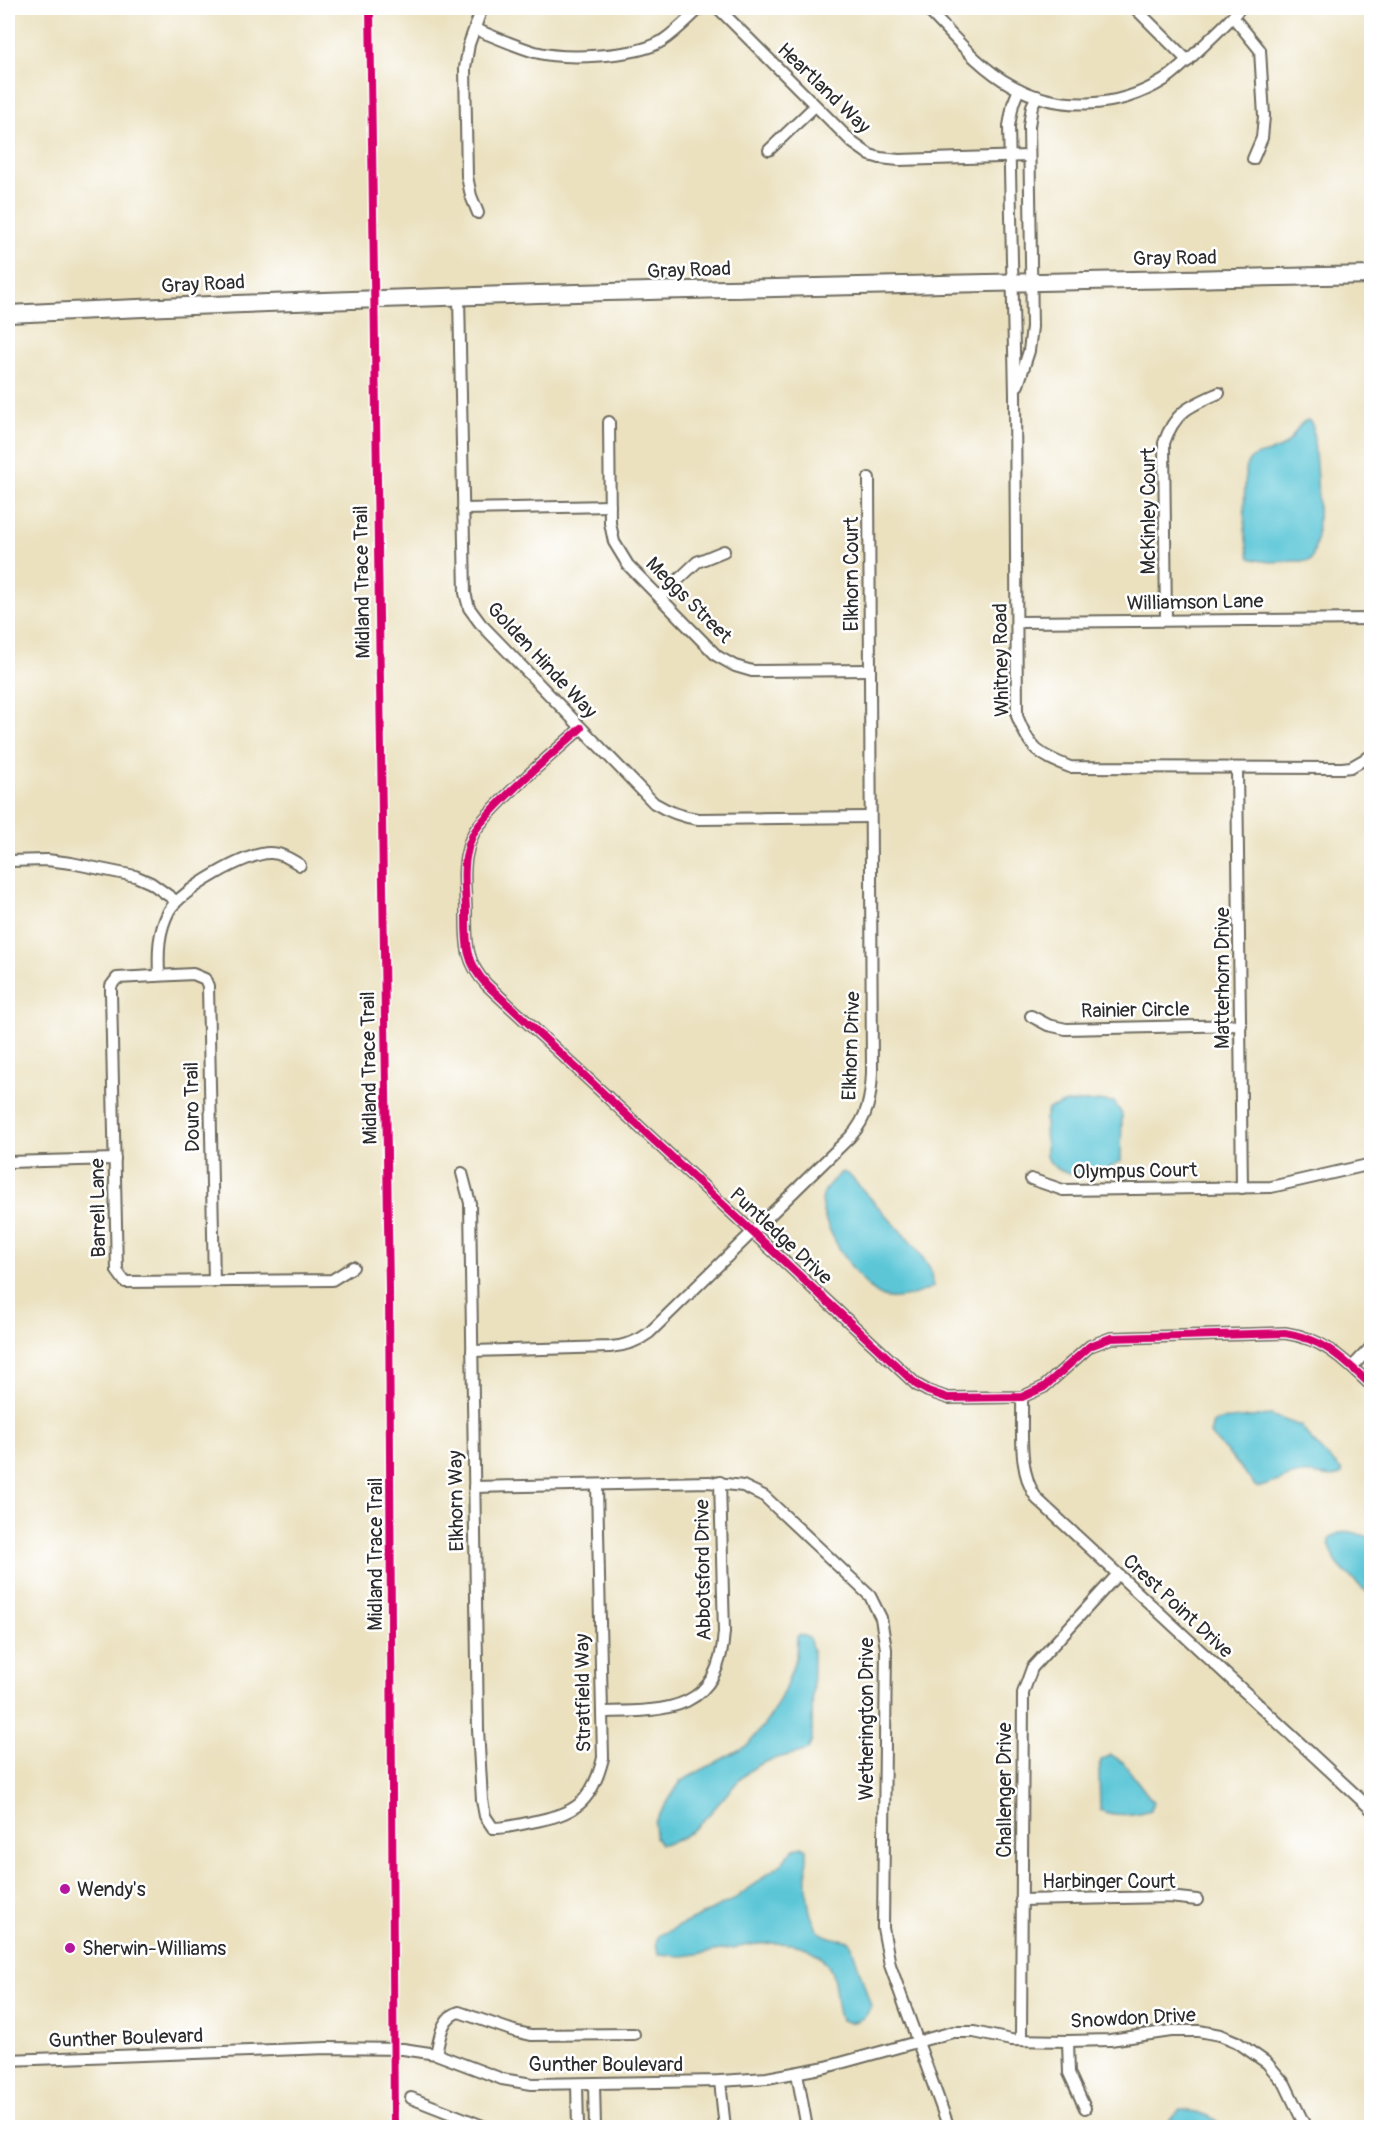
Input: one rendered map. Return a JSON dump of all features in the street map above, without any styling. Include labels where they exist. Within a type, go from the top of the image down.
[{"type":"street","points":[[478,213],[471,196],[467,176],[465,75],[466,54],[482,8]]},
{"type":"street","points":[[475,29],[530,50],[548,54],[619,54],[641,50],[661,42],[700,8]]},
{"type":"street","name":"Heartland Way","points":[[718,8],[815,106],[870,155],[899,160],[1029,156]]},
{"type":"street","points":[[926,8],[989,69],[1019,89],[1037,96],[1077,104],[1121,99],[1142,92],[1164,80],[1188,61],[1240,8]]},
{"type":"street","points":[[1135,8],[1188,61]]},
{"type":"street","points":[[1233,17],[1260,50],[1264,116],[1262,138],[1253,159]]},
{"type":"street","name":"Whitney Road","points":[[1019,89],[1010,114],[1018,622],[1017,716],[1031,745],[1046,758],[1070,767],[1342,768],[1351,767],[1371,755]]},
{"type":"street","name":"Whitney Road","points":[[1015,394],[1029,351],[1032,327],[1029,156],[1030,114],[1037,96]]},
{"type":"street","points":[[769,150],[815,106]]},
{"type":"street","name":"Gray Road","points":[[8,314],[265,302],[1371,275]]},
{"type":"street","name":"Golden Hinde Way","points":[[459,297],[465,593],[469,608],[480,623],[654,803],[683,817],[870,818]]},
{"type":"street","name":"McKinley Court","points":[[1166,620],[1164,443],[1172,424],[1189,406],[1219,393]]},
{"type":"street","name":"Meggs Street","points":[[609,422],[610,506],[612,533],[617,549],[628,565],[717,656],[735,666],[761,671],[870,670]]},
{"type":"street","name":"Elkhorn Court","points":[[869,478],[870,670]]},
{"type":"street","points":[[463,508],[610,506]]},
{"type":"street","points":[[660,597],[697,562],[724,551]]},
{"type":"street","name":"Williamson Lane","points":[[1018,622],[1371,618]]},
{"type":"street","name":"Elkhorn Drive","points":[[472,1351],[610,1347],[629,1344],[649,1333],[850,1137],[861,1123],[869,1104],[872,1072],[870,670]]},
{"type":"street","name":"Puntledge Drive","points":[[581,728],[516,788],[479,825],[473,835],[466,855],[466,935],[472,967],[487,985],[917,1385],[948,1398],[1022,1397],[1044,1387],[1090,1346],[1103,1340],[1118,1337],[1284,1333],[1317,1341],[1337,1354],[1371,1386]]},
{"type":"street","name":"Matterhorn Drive","points":[[1238,768],[1242,1188]]},
{"type":"street","points":[[159,974],[158,945],[162,927],[176,901],[199,883],[247,858],[270,852],[287,857],[300,865]]},
{"type":"street","points":[[8,861],[71,862],[135,876],[151,883],[176,901]]},
{"type":"street","name":"Barrell Lane","points":[[159,974],[122,976],[113,981],[111,986],[117,1271],[119,1276],[125,1282],[332,1280],[353,1267]]},
{"type":"street","name":"Douro Trail","points":[[159,974],[193,974],[205,979],[208,986],[214,1282]]},
{"type":"street","name":"Rainier Circle","points":[[1031,1016],[1048,1025],[1066,1029],[1241,1025]]},
{"type":"street","points":[[8,1162],[115,1159]]},
{"type":"street","name":"Olympus Court","points":[[1031,1179],[1063,1190],[1271,1187],[1371,1164]]},
{"type":"street","name":"Elkhorn Way","points":[[462,1173],[470,1203],[480,1777],[485,1816],[493,1828]]},
{"type":"street","points":[[1352,1367],[1371,1346]]},
{"type":"street","name":"Crest Point Drive","points":[[1022,1397],[1024,1467],[1031,1490],[1044,1506],[1371,1810]]},
{"type":"street","name":"Wetherington Drive","points":[[474,1487],[720,1482],[743,1486],[764,1497],[865,1591],[881,1618],[886,1649],[883,1928],[890,1965],[949,2127]]},
{"type":"street","name":"Abbotsford Drive","points":[[602,1712],[657,1710],[681,1704],[703,1689],[716,1671],[722,1654],[724,1632],[720,1482]]},
{"type":"street","name":"Stratfield Way","points":[[493,1828],[556,1816],[571,1810],[584,1801],[599,1774],[603,1758],[597,1485]]},
{"type":"street","name":"Challenger Drive","points":[[1021,2040],[1022,1704],[1025,1684],[1032,1668],[1117,1575]]},
{"type":"street","name":"Harbinger Court","points":[[1021,1900],[1169,1897],[1197,1900]]},
{"type":"street","points":[[436,2054],[445,2022],[451,2015],[459,2012],[514,2031],[531,2034],[634,2034]]},
{"type":"street","name":"Snowdon Drive","points":[[918,2041],[946,2033],[967,2032],[1021,2040],[1068,2041],[1127,2038],[1182,2030],[1199,2031],[1220,2036],[1254,2052],[1276,2072],[1292,2097],[1306,2127]]},
{"type":"street","name":"Gunther Boulevard","points":[[8,2060],[327,2048],[403,2049],[436,2054],[510,2081],[532,2084],[577,2084],[761,2078],[797,2073],[845,2062],[918,2041]]},
{"type":"street","points":[[1068,2041],[1069,2073],[1085,2108]]},
{"type":"street","points":[[797,2073],[807,2127]]},
{"type":"street","points":[[720,2081],[725,2127]]},
{"type":"street","points":[[594,2083],[595,2127]]},
{"type":"street","points":[[577,2084],[578,2127]]},
{"type":"street","points":[[411,2098],[450,2112],[456,2122],[488,2127]]},
{"type":"water","points":[[1307,420],[1311,422],[1313,428],[1318,497],[1315,550],[1310,561],[1272,562],[1250,558],[1245,525],[1247,463],[1254,457],[1285,445],[1299,426]]},
{"type":"water","points":[[1114,1102],[1122,1114],[1121,1161],[1098,1171],[1081,1174],[1055,1167],[1046,1157],[1045,1119],[1048,1109],[1067,1103]]},
{"type":"water","points":[[842,1172],[849,1175],[915,1247],[930,1268],[933,1287],[905,1297],[888,1298],[878,1294],[856,1273],[836,1242],[823,1213],[824,1193]]},
{"type":"water","points":[[1271,1415],[1301,1426],[1311,1440],[1342,1471],[1342,1474],[1333,1477],[1296,1475],[1256,1487],[1210,1434],[1213,1423],[1220,1420]]},
{"type":"water","points":[[1352,1532],[1371,1538],[1371,1596],[1342,1570],[1331,1554],[1331,1537],[1339,1533]]},
{"type":"water","points":[[800,1634],[809,1638],[813,1650],[812,1740],[808,1750],[774,1759],[755,1767],[733,1787],[699,1825],[674,1842],[660,1844],[655,1837],[654,1823],[681,1781],[748,1745],[770,1717],[785,1689],[796,1657],[797,1637]]},
{"type":"water","points":[[1111,1755],[1122,1761],[1153,1802],[1151,1810],[1112,1814],[1100,1810],[1101,1760]]},
{"type":"water","points":[[802,1846],[807,1849],[808,1897],[813,1921],[827,1936],[850,1941],[871,2006],[863,2018],[855,2022],[841,2020],[831,1971],[819,1956],[803,1947],[784,1943],[762,1944],[681,1956],[658,1954],[656,1943],[658,1936],[733,1900],[781,1864],[794,1849]]},
{"type":"water","points":[[1180,2110],[1203,2114],[1214,2119],[1223,2127],[1166,2127],[1168,2121]]},
{"type":"cycle path","name":"Midland Trace Trail","points":[[370,8],[389,1290],[394,2128]]},
{"type":"cycle path","points":[[581,728],[529,774],[475,830],[469,845],[465,867],[467,942],[474,968],[487,985],[917,1385],[948,1398],[1022,1397],[1044,1387],[1090,1346],[1111,1338],[1285,1333],[1322,1345],[1342,1359],[1372,1386]]},
{"type":"place","name":"Wendy's","points":[[65,1889]]},
{"type":"place","name":"Sherwin-Williams","points":[[70,1948]]}]
